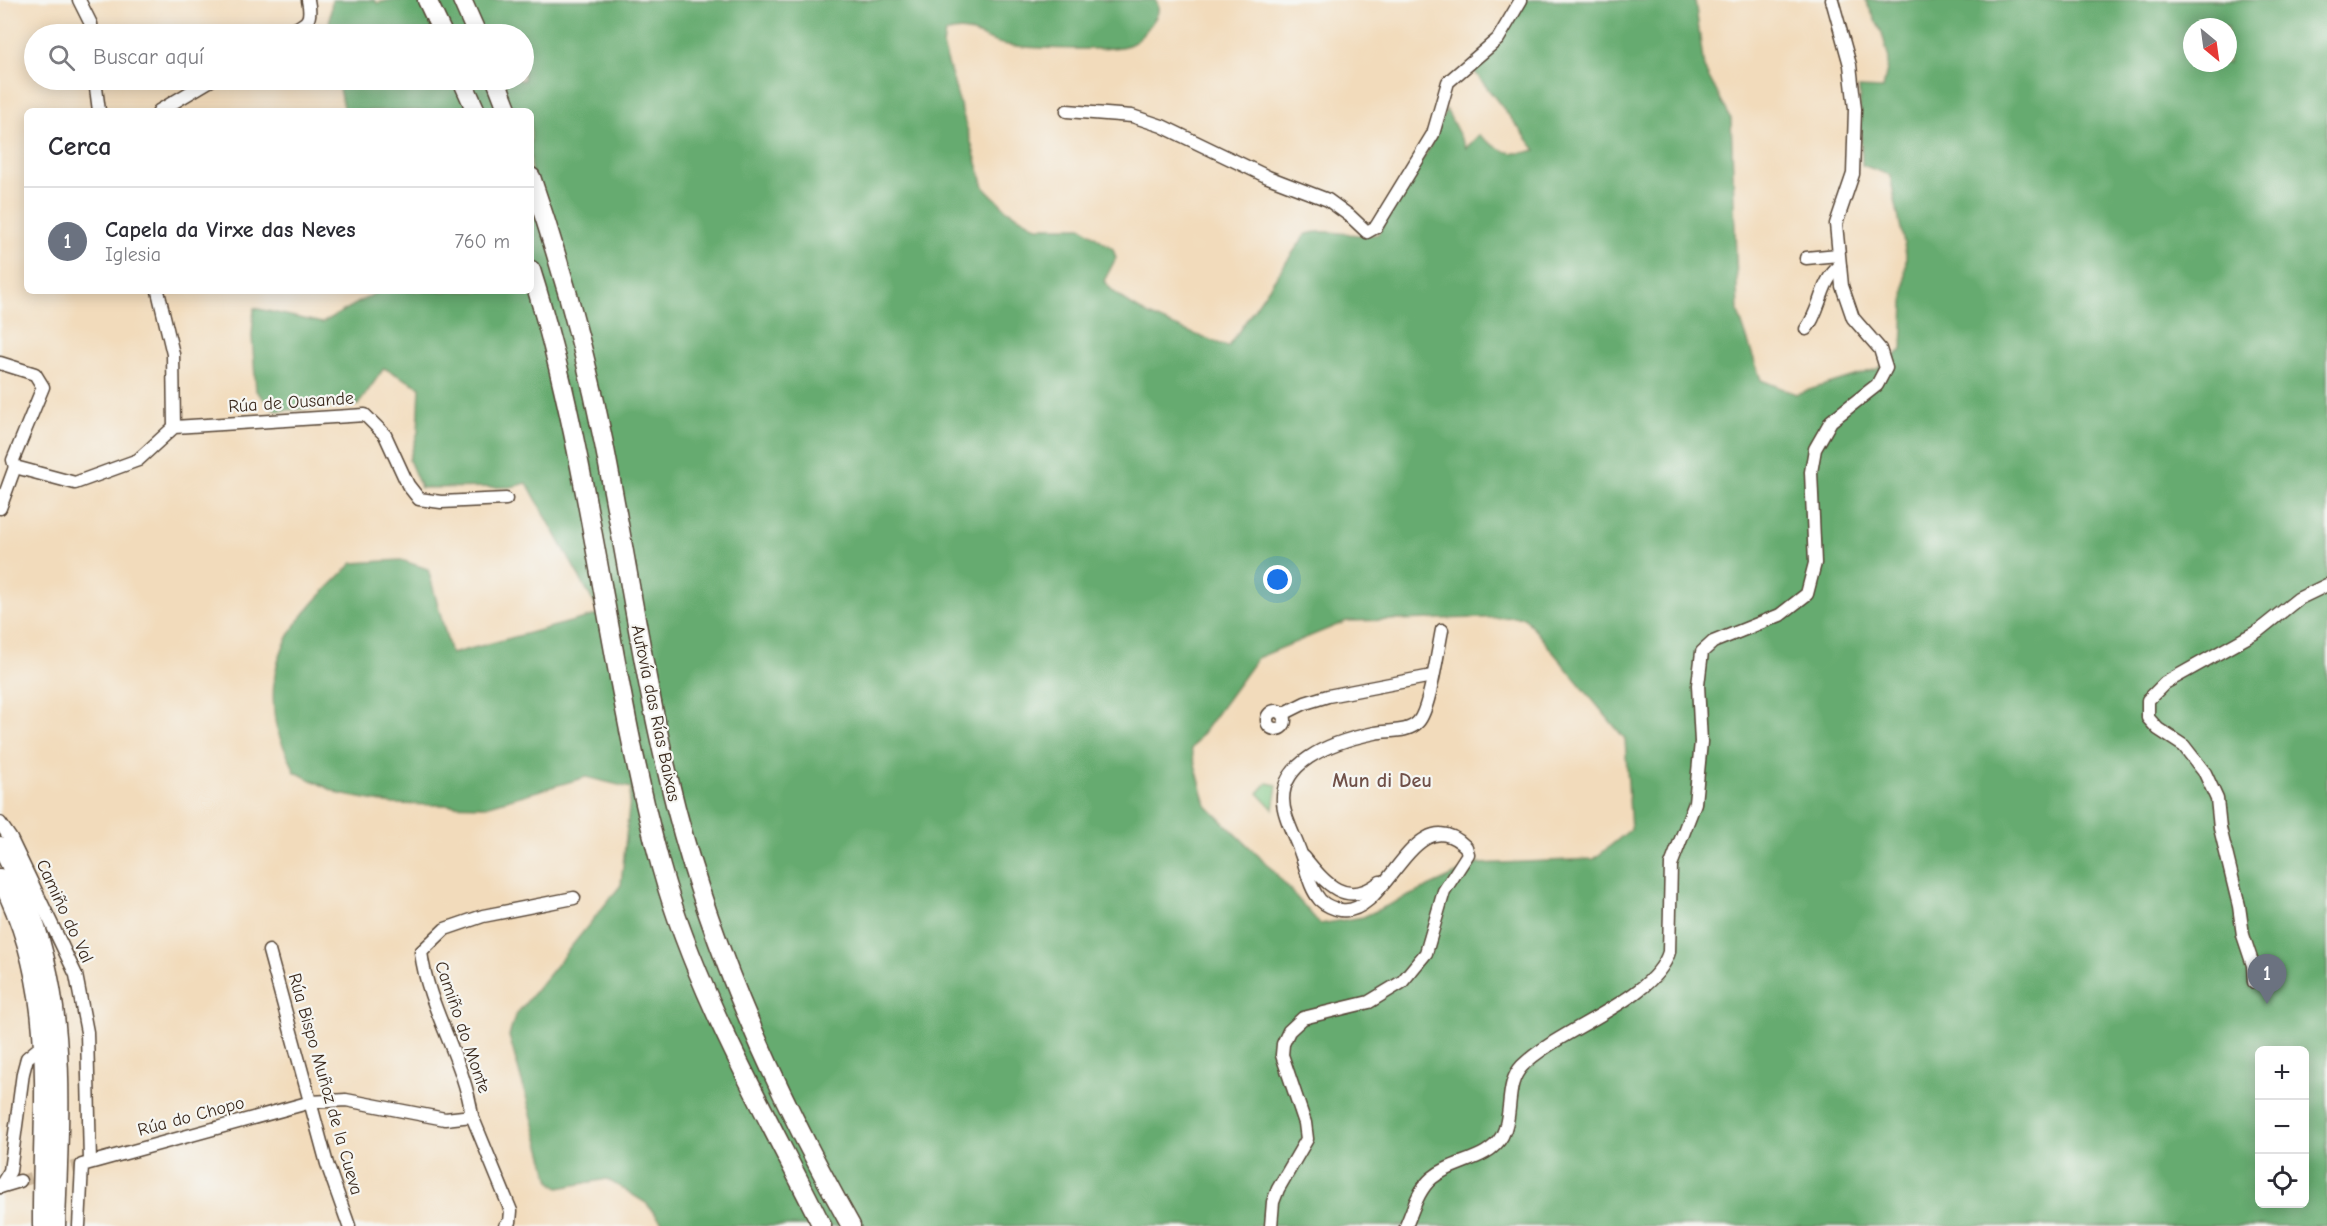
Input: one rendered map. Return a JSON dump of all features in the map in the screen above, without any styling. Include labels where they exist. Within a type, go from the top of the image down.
[{"type":"highway","points":[[427,0],[438,24]]},
{"type":"highway","points":[[462,0],[473,24]]},
{"type":"highway","points":[[467,90],[475,108]]},
{"type":"highway","points":[[500,90],[507,108]]},
{"type":"highway","name":"Autovía das Rías Baixas","points":[[534,187],[572,308],[601,431],[655,719],[690,854],[750,1024],[805,1145],[851,1226]]},
{"type":"highway","name":"Autovía das Rías Baixas","points":[[534,281],[563,385],[585,479],[632,747],[662,869],[705,991],[822,1226]]},
{"type":"highway","points":[[0,846],[9,859],[38,927],[53,993],[61,1078],[56,1226]]},
{"type":"highway","points":[[0,878],[16,908],[32,967],[44,1044],[46,1085],[42,1226]]},
{"type":"street","points":[[79,0],[91,24]]},
{"type":"street","points":[[304,24],[308,22],[311,13],[308,0]]},
{"type":"street","points":[[1067,111],[1132,116],[1162,126],[1260,174],[1328,200],[1367,232],[1376,227],[1433,134],[1448,82],[1498,39],[1521,0]]},
{"type":"street","points":[[1406,1226],[1417,1198],[1430,1179],[1489,1151],[1502,1136],[1507,1120],[1512,1085],[1521,1067],[1551,1044],[1645,985],[1667,959],[1671,865],[1695,803],[1701,742],[1698,668],[1702,652],[1713,642],[1780,615],[1806,594],[1815,562],[1811,472],[1815,449],[1831,421],[1877,385],[1886,368],[1880,349],[1850,311],[1844,294],[1839,261],[1836,224],[1853,174],[1856,136],[1850,65],[1832,0]]},
{"type":"street","points":[[96,90],[99,108]]},
{"type":"street","points":[[164,108],[194,90]]},
{"type":"street","points":[[1806,258],[1839,261]]},
{"type":"street","points":[[1806,329],[1827,280],[1839,261]]},
{"type":"street","points":[[15,467],[75,483],[138,460],[174,427],[173,354],[159,294]]},
{"type":"street","points":[[0,363],[35,374],[43,387],[13,460],[15,467],[0,508]]},
{"type":"street","name":"Rúa de Ousande","points":[[174,427],[365,415],[385,435],[408,485],[419,499],[441,502],[506,499]]},
{"type":"street","points":[[2254,982],[2253,965],[2243,935],[2239,906],[2220,828],[2217,799],[2205,773],[2184,746],[2158,729],[2148,717],[2148,699],[2165,683],[2258,631],[2298,599],[2327,585]]},
{"type":"street","points":[[1271,1226],[1273,1202],[1278,1189],[1307,1139],[1305,1123],[1282,1056],[1283,1044],[1289,1031],[1303,1018],[1369,1002],[1402,982],[1426,953],[1444,891],[1465,862],[1468,850],[1450,838],[1430,838],[1413,848],[1366,903],[1355,909],[1341,910],[1320,900],[1308,879],[1283,806],[1284,785],[1292,771],[1302,761],[1341,742],[1374,733],[1411,728],[1421,719],[1442,630]]},
{"type":"street","points":[[1283,714],[1305,703],[1328,696],[1432,676]]},
{"type":"street","points":[[1406,681],[1416,685],[1428,695]]},
{"type":"street","name":"Camiño do Val","points":[[0,823],[76,975],[87,1032],[86,1164],[79,1226]]},
{"type":"street","points":[[1301,854],[1329,885],[1344,893],[1368,890],[1394,869]]},
{"type":"street","points":[[1341,910],[1347,904],[1344,893]]},
{"type":"street","name":"Camiño do Monte","points":[[310,1102],[346,1100],[445,1119],[472,1116],[469,1094],[424,977],[421,952],[445,929],[483,916],[574,898]]},
{"type":"street","name":"Rúa Bispo Muñoz de la Cueva","points":[[269,951],[327,1164],[349,1226]]},
{"type":"street","points":[[0,1187],[10,1171],[27,1058],[44,1044]]},
{"type":"street","name":"Rúa do Chopo","points":[[86,1164],[310,1102]]},
{"type":"street","points":[[472,1116],[511,1211],[510,1222],[505,1226]]},
{"type":"street","points":[[0,1187],[20,1181]]},
{"type":"green space","points":[[332,0],[374,0],[377,3],[392,0],[1156,0],[1158,12],[1153,21],[1136,41],[1121,47],[1068,49],[1013,46],[961,30],[945,33],[943,46],[984,187],[1007,210],[1037,227],[1082,227],[1113,249],[1116,258],[1104,281],[1115,293],[1144,312],[1228,347],[1305,235],[1322,232],[1378,234],[1430,147],[1446,109],[1466,148],[1479,135],[1492,145],[1512,153],[1536,150],[1470,66],[1525,0],[1695,0],[1704,68],[1731,119],[1738,312],[1761,380],[1796,394],[1877,369],[1902,350],[1906,254],[1890,175],[1862,165],[1859,88],[1883,89],[1889,59],[1882,33],[1865,0],[2327,0],[2327,1226],[665,1226],[646,1203],[607,1179],[559,1188],[550,1181],[509,1036],[515,1016],[621,885],[631,788],[586,777],[486,806],[392,804],[340,794],[295,772],[276,726],[273,694],[282,650],[292,631],[319,597],[353,563],[401,560],[428,569],[451,654],[600,614],[527,483],[510,487],[421,488],[409,460],[418,432],[420,387],[384,368],[358,405],[276,411],[256,391],[252,336],[254,308],[322,323],[374,294],[534,294],[534,108],[343,108],[339,90],[534,90],[534,24],[329,24]],"holes":[[[1524,617],[1625,739],[1631,829],[1594,859],[1478,864],[1363,917],[1320,924],[1269,866],[1206,805],[1191,749],[1257,658],[1347,621]]]},
{"type":"green space","points":[[1267,783],[1277,785],[1273,809],[1258,793]]},
{"type":"tunnel","points":[[20,1181],[82,1165]]},
{"type":"place","name":"Capela da Virxe das Neves","points":[[2267,1004]]},
{"type":"district","name":"Mun di Deu","points":[[1382,780]]}]
